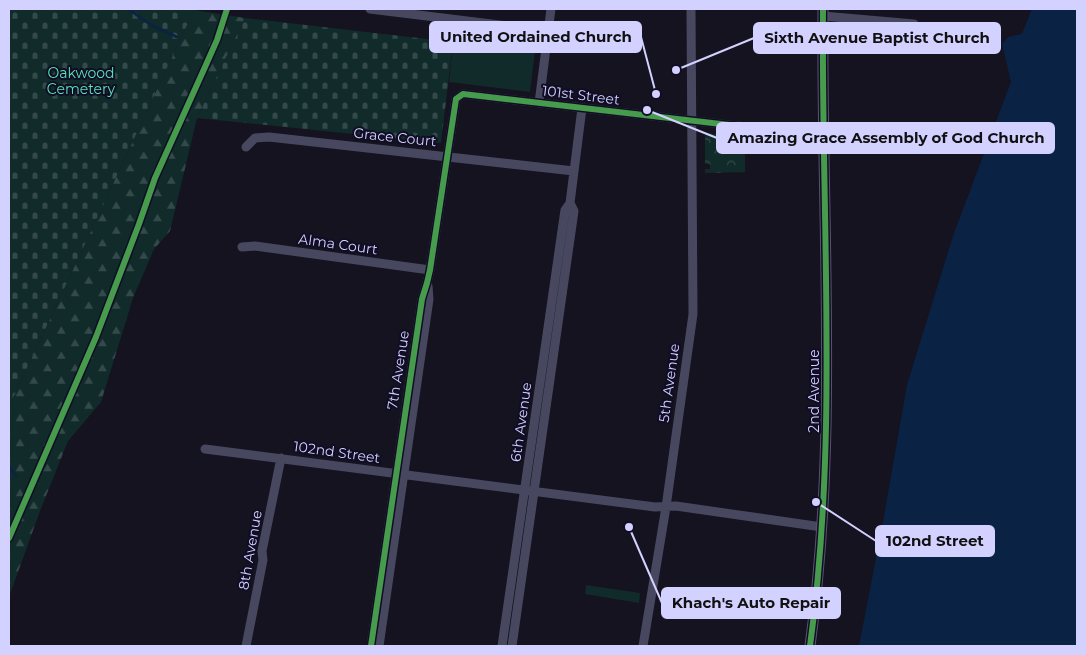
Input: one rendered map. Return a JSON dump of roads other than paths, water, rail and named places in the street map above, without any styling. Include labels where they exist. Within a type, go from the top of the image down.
[{"type":"main road","name":"2nd Avenue","points":[[810,646],[822,527],[826,401],[823,12]]},
{"type":"street","points":[[370,9],[425,12],[548,31]]},
{"type":"street","points":[[539,103],[551,9]]},
{"type":"street","points":[[691,9],[692,120]]},
{"type":"street","points":[[823,12],[914,24]]},
{"type":"street","name":"101st Street","points":[[456,99],[463,94],[824,136]]},
{"type":"street","name":"7th Avenue","points":[[371,646],[429,299],[427,283],[456,99]]},
{"type":"street","name":"6th Avenue","points":[[512,646],[529,492],[565,210],[570,203],[582,108]]},
{"type":"street","name":"5th Avenue","points":[[643,646],[666,507],[693,314],[692,120]]},
{"type":"street","name":"Grace Court","points":[[246,147],[255,138],[269,137],[574,171]]},
{"type":"street","name":"Alma Court","points":[[242,247],[255,246],[430,270]]},
{"type":"street","name":"102nd Street","points":[[205,449],[529,492],[655,507],[676,506],[822,527]]},
{"type":"street","name":"8th Avenue","points":[[246,646],[262,560],[262,550],[281,458]]},
{"type":"street","name":"7th Avenue","points":[[379,646],[399,475]]},
{"type":"street","name":"6th Avenue","points":[[502,646],[529,492]]},
{"type":"water","points":[[1032,9],[1077,9],[1077,646],[859,646],[907,385],[953,236],[1011,82],[1002,44],[1008,37],[1022,34]]},
{"type":"waterway","points":[[128,9],[151,25],[177,37]]},
{"type":"waterway","points":[[9,467],[16,476]]},
{"type":"place","name":"Sixth Avenue Baptist Church","points":[[676,70]]},
{"type":"place","name":"United Ordained Church","points":[[656,94]]},
{"type":"place","name":"Amazing Grace Assembly of God Church","points":[[647,110]]},
{"type":"place","name":"102nd Street","points":[[816,502]]},
{"type":"place","name":"Khach's Auto Repair","points":[[629,527]]},
{"type":"park label","name":"Oakwood Cemetery","points":[[81,82]]}]
